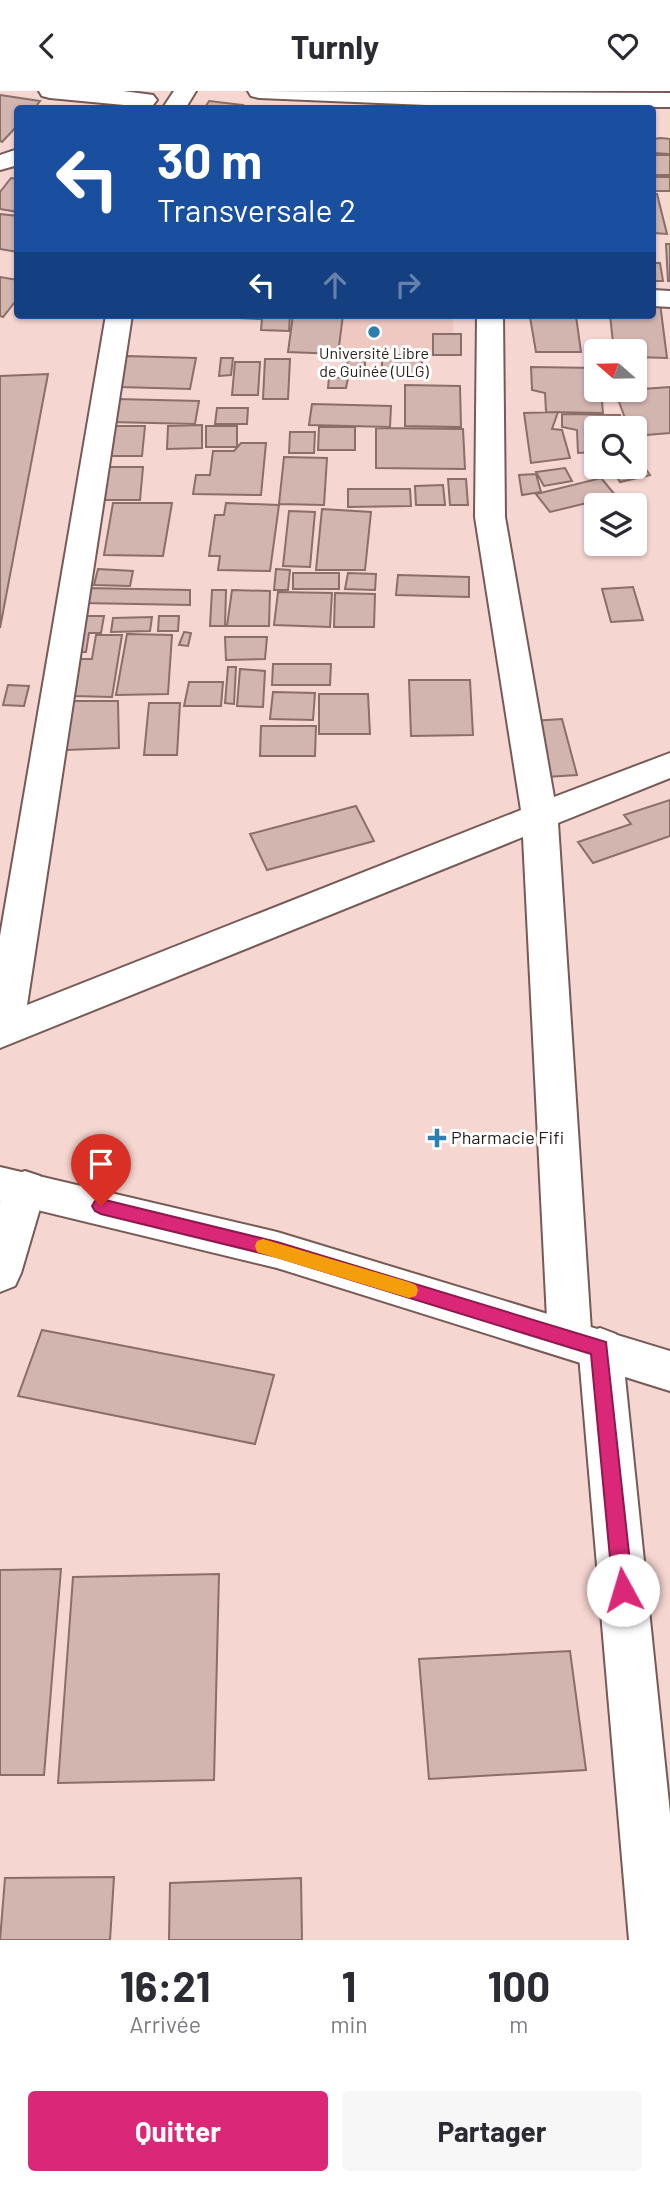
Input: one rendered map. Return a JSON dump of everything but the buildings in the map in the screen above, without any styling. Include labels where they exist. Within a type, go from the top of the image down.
[{"type":"street","points":[[50,91],[102,93],[145,100]]},
{"type":"street","points":[[259,91],[474,104],[658,97]]},
{"type":"street","points":[[1,1033],[119,319]]},
{"type":"street","points":[[490,319],[491,517],[540,816],[585,1343],[656,1940]]},
{"type":"street","points":[[1,1033],[95,992],[670,765]]},
{"type":"street","points":[[0,1273],[13,1186],[277,1250],[670,1371]]},
{"type":"shaded area","name":"Université Libre de Guinée (ULG)","points":[[296,319],[453,319],[454,351],[294,349]]},
{"type":"slow traffic","points":[[263,1246],[409,1290]]},
{"type":"place","name":"Université Libre de Guinée (ULG)","points":[[374,332]]},
{"type":"place","name":"Pharmacie Fifi","points":[[437,1138]]},
{"type":"route","points":[[101,1206],[277,1250],[600,1348],[623,1590]]}]
